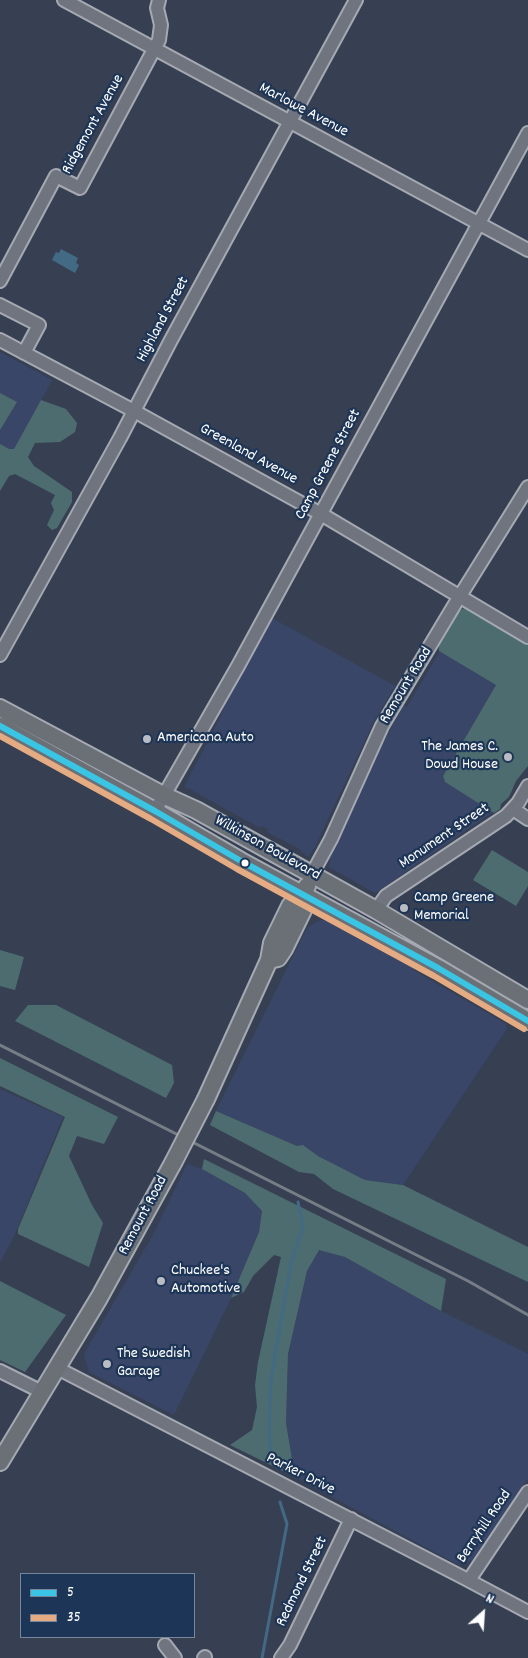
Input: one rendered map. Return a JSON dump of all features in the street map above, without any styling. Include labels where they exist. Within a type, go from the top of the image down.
[{"type":"main road","name":"Wilkinson Boulevard","points":[[0,708],[163,795],[196,810],[312,874],[528,1000]]},
{"type":"main road","name":"Wilkinson Boulevard","points":[[0,726],[155,810],[224,851],[438,968],[528,1020]]},
{"type":"main road","name":"Remount Road","points":[[0,1462],[111,1278],[173,1163],[206,1099],[269,960],[272,943],[289,908],[294,900],[303,894],[312,874]]},
{"type":"street","name":"Marlowe Avenue","points":[[64,0],[528,250]]},
{"type":"street","name":"Ridgemont Avenue","points":[[0,281],[56,176],[80,188],[161,36],[161,25],[157,8],[159,0]]},
{"type":"street","name":"Highland Street","points":[[0,655],[356,0]]},
{"type":"street","name":"Camp Greene Street","points":[[155,810],[238,666],[382,398],[528,133]]},
{"type":"street","points":[[0,305],[39,325],[24,353]]},
{"type":"street","name":"Greenland Avenue","points":[[0,340],[321,514],[528,637]]},
{"type":"street","name":"Remount Road","points":[[312,874],[331,838],[382,726],[528,487]]},
{"type":"street","name":"Monument Street","points":[[376,910],[386,896],[513,810],[528,786]]},
{"type":"street","points":[[513,810],[528,819]]},
{"type":"street","name":"Parker Drive","points":[[57,1368],[528,1612]]},
{"type":"street","points":[[0,1371],[42,1392]]},
{"type":"street","name":"Berryhill Road","points":[[469,1580],[528,1492]]},
{"type":"street","name":"Redmond Street","points":[[281,1658],[290,1646],[350,1519]]},
{"type":"street","points":[[165,1644],[175,1658]]},
{"type":"shaded area","points":[[61,249],[78,258],[76,263],[79,265],[75,273],[52,260],[56,252],[59,253]]},
{"type":"shaded area","points":[[0,352],[52,380],[12,455],[0,449]]},
{"type":"shaded area","points":[[270,617],[395,686],[374,721],[315,847],[308,857],[298,848],[267,832],[268,829],[262,826],[260,828],[185,788],[219,720],[225,705],[223,704]]},
{"type":"shaded area","points":[[440,651],[496,685],[443,776],[445,782],[493,812],[375,893],[329,867],[330,858],[373,759],[404,705],[407,707]]},
{"type":"shaded area","points":[[320,920],[330,921],[412,967],[415,971],[506,1024],[506,1030],[403,1185],[365,1180],[318,1156],[303,1145],[297,1146],[216,1111],[304,934],[308,927]]},
{"type":"shaded area","points":[[0,1089],[63,1117],[15,1234],[0,1263]]},
{"type":"shaded area","points":[[187,1164],[202,1169],[245,1193],[262,1211],[259,1232],[231,1298],[174,1415],[89,1372],[84,1354],[154,1233]]},
{"type":"shaded area","points":[[319,1249],[345,1257],[441,1311],[528,1354],[528,1478],[475,1559],[463,1564],[455,1563],[295,1477],[286,1423],[288,1354],[307,1271]]},
{"type":"green space","points":[[0,393],[17,402],[0,430]]},
{"type":"green space","points":[[41,400],[66,409],[77,423],[75,432],[60,442],[35,443],[28,457],[34,466],[72,492],[72,502],[57,528],[52,530],[47,525],[54,510],[51,503],[55,495],[15,474],[9,476],[0,491],[0,444],[9,449],[14,449]]},
{"type":"green space","points":[[465,608],[528,645],[528,766],[516,781],[509,797],[501,804],[500,809],[494,813],[445,782],[443,776],[496,685],[439,651],[439,646],[458,613]]},
{"type":"green space","points":[[492,850],[528,872],[528,886],[516,906],[473,880]]},
{"type":"green space","points":[[0,950],[24,957],[15,990],[0,986]]},
{"type":"green space","points":[[28,1005],[56,1005],[172,1065],[174,1083],[166,1098],[15,1021]]},
{"type":"green space","points":[[0,1058],[118,1117],[104,1144],[77,1136],[69,1156],[92,1205],[103,1223],[89,1267],[18,1234],[18,1229],[65,1117],[0,1086]]},
{"type":"green space","points":[[216,1111],[297,1146],[303,1145],[318,1156],[365,1180],[403,1185],[528,1247],[528,1282],[333,1189],[314,1174],[299,1172],[210,1125]]},
{"type":"green space","points":[[204,1159],[446,1279],[441,1311],[345,1257],[319,1250],[307,1271],[288,1354],[286,1423],[295,1477],[230,1445],[252,1430],[257,1407],[255,1385],[258,1362],[281,1257],[274,1255],[253,1276],[244,1292],[231,1298],[259,1232],[262,1211],[245,1193],[202,1169]]},
{"type":"green space","points":[[0,1281],[66,1315],[25,1372],[0,1360]]},
{"type":"waterway","points":[[271,1459],[269,1430],[271,1380],[291,1263],[303,1227],[298,1202]]},
{"type":"waterway","points":[[262,1658],[287,1524],[280,1502]]},
{"type":"railway","points":[[0,1045],[468,1281],[528,1315]]},
{"type":"transit line","name":"5","points":[[0,726],[155,811],[241,861],[438,968],[528,1021]]},
{"type":"transit line","name":"35","points":[[0,736],[151,819],[237,869],[434,976],[524,1029]]},
{"type":"place","name":"Americana Auto","points":[[147,739]]},
{"type":"place","name":"The James C. Dowd House","points":[[508,757]]},
{"type":"place","name":"Camp Greene Memorial","points":[[404,908]]},
{"type":"place","name":"Chuckee's Automotive","points":[[161,1281]]},
{"type":"place","name":"The Swedish Garage","points":[[107,1364]]}]
